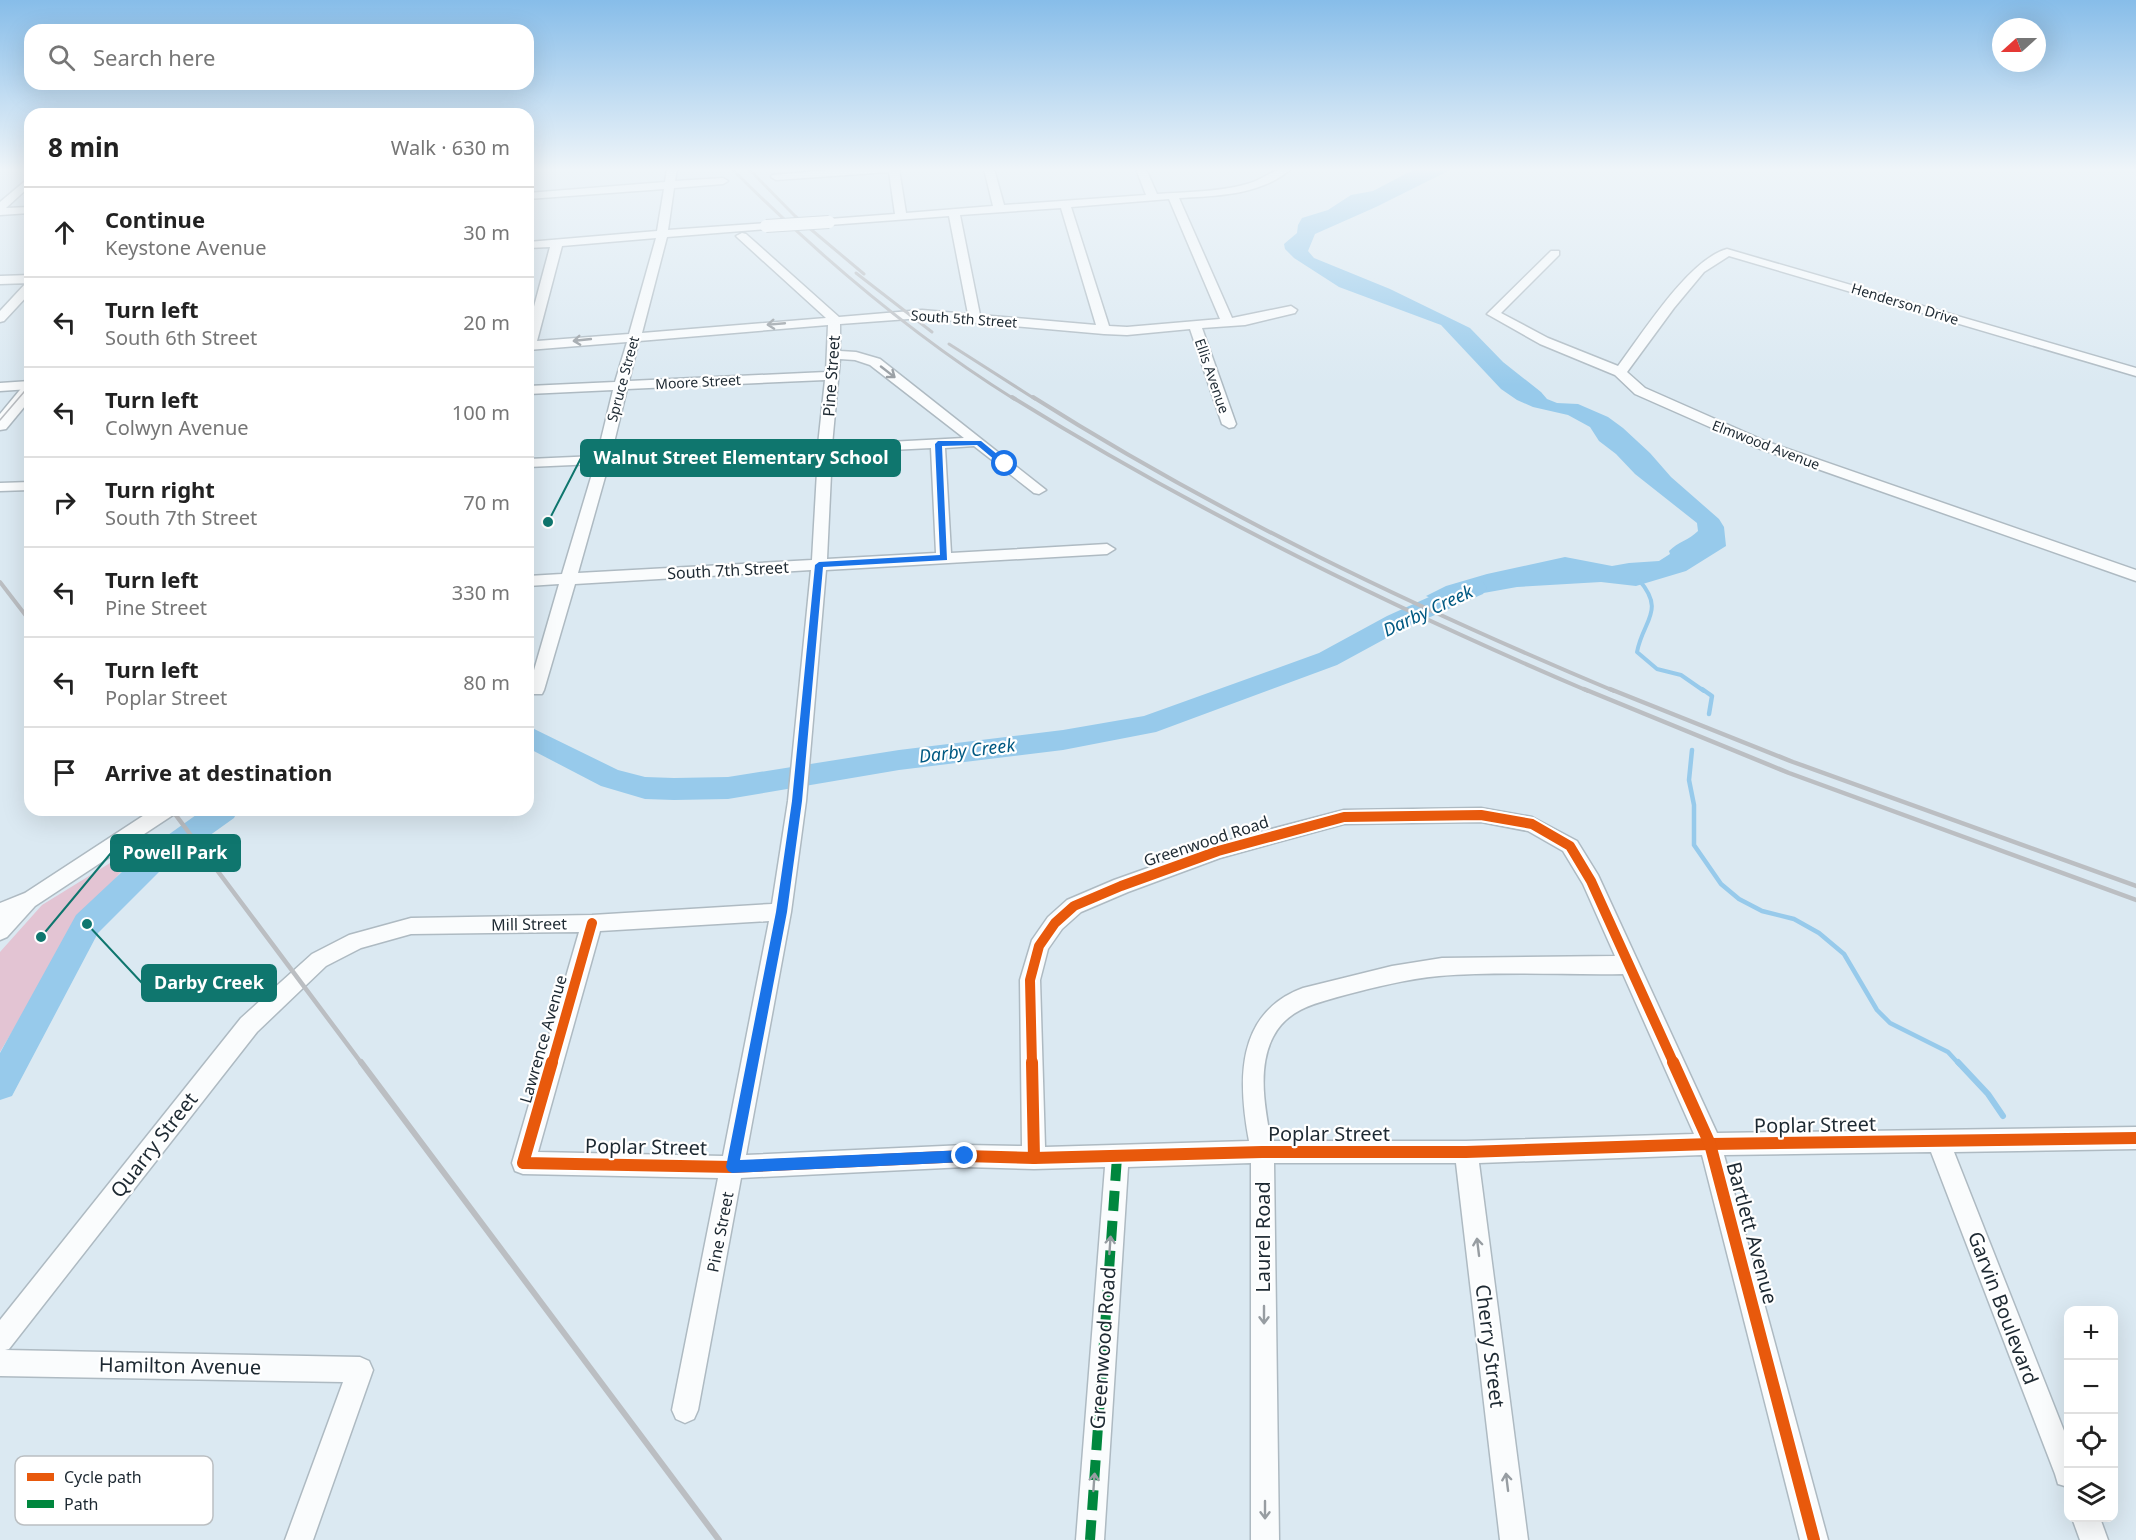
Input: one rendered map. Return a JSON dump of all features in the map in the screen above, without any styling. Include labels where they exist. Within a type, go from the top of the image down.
[{"type":"main road","points":[[0,425],[24,395]]},
{"type":"street","points":[[534,245],[589,241]]},
{"type":"street","name":"Spruce Street","points":[[536,690],[566,579],[603,460],[661,241]]},
{"type":"street","name":"Pine Street","points":[[685,1410],[781,912],[797,801],[819,565],[825,448],[834,355],[834,319],[747,241]]},
{"type":"street","points":[[960,241],[975,319]]},
{"type":"street","points":[[1076,241],[1104,330]]},
{"type":"street","name":"Ellis Avenue","points":[[1192,241],[1228,323]]},
{"type":"street","points":[[534,327],[557,243]]},
{"type":"street","name":"Henderson Drive","points":[[1620,372],[1700,270],[1727,252],[2136,372]]},
{"type":"street","name":"Elmwood Avenue","points":[[1555,253],[1492,314],[1544,341],[1620,372],[1640,390],[1760,444],[2136,576]]},
{"type":"street","points":[[0,280],[24,279]]},
{"type":"street","points":[[0,318],[24,285]]},
{"type":"street","name":"South 5th Street","points":[[534,345],[834,319],[922,314],[1126,331],[1228,323],[1263,318],[1291,310]]},
{"type":"street","name":"Ellis Avenue","points":[[1195,327],[1229,424]]},
{"type":"street","points":[[834,355],[856,356],[875,362],[1039,490]]},
{"type":"street","name":"Moore Street","points":[[534,390],[831,376]]},
{"type":"street","points":[[0,387],[24,387]]},
{"type":"street","points":[[534,463],[978,442]]},
{"type":"street","points":[[938,444],[944,558]]},
{"type":"street","points":[[0,487],[24,486]]},
{"type":"street","name":"South 7th Street","points":[[534,581],[1107,549]]},
{"type":"street","name":"Greenwood Road","points":[[1034,1158],[1030,980],[1039,946],[1055,923],[1074,906],[1121,886],[1218,851],[1344,817],[1481,815],[1532,824],[1570,846],[1591,881]]},
{"type":"street","points":[[0,912],[32,899],[157,816]]},
{"type":"street","name":"Bartlett Avenue","points":[[1591,881],[1710,1144],[1814,1540]]},
{"type":"street","points":[[0,932],[32,899]]},
{"type":"street","name":"Mill Street","points":[[319,960],[356,941],[411,926],[592,923],[781,912]]},
{"type":"street","name":"Lawrence Avenue","points":[[523,1163],[592,923]]},
{"type":"street","name":"Quarry Street","points":[[0,1340],[249,1025],[319,960]]},
{"type":"street","name":"Laurel Road","points":[[1265,1540],[1262,1152],[1255,1111],[1252,1069],[1258,1043],[1272,1019],[1299,999],[1412,970],[1442,967],[1629,965]]},
{"type":"street","name":"Poplar Street","points":[[523,1163],[732,1167],[965,1156],[1034,1158],[1262,1152],[1466,1152],[1710,1144],[2136,1138]]},
{"type":"street","name":"Garvin Boulevard","points":[[1938,1141],[2066,1468]]},
{"type":"street","name":"Cherry Street","points":[[1466,1152],[1514,1540]]},
{"type":"street","name":"Greenwood Road","points":[[1090,1540],[1116,1157]]},
{"type":"street","name":"Hamilton Avenue","points":[[0,1363],[360,1370],[299,1540]]},
{"type":"street","points":[[2087,1522],[2094,1540]]},
{"type":"shaded area","points":[[144,842],[154,851],[120,873],[78,921],[0,1052],[0,952],[42,905]]},
{"type":"water","points":[[1288,241],[1312,241],[1308,251],[1314,258],[1390,289],[1470,328],[1503,362],[1547,399],[1557,403],[1578,404],[1608,417],[1623,428],[1671,477],[1719,519],[1724,527],[1726,546],[1686,571],[1636,586],[1601,582],[1517,587],[1478,594],[1445,604],[1426,596],[1446,586],[1487,574],[1565,557],[1612,566],[1659,561],[1670,554],[1669,551],[1672,548],[1698,531],[1697,523],[1635,474],[1616,454],[1599,441],[1590,427],[1568,415],[1533,407],[1501,389],[1441,325],[1339,287],[1294,258],[1285,249],[1284,244]]},
{"type":"waterway","points":[[1639,580],[1647,591],[1652,608],[1637,652],[1657,669],[1681,675],[1704,691]]},
{"type":"waterway","name":"Darby Creek","points":[[534,739],[611,779],[645,788],[674,789],[728,788],[899,760],[1063,740],[1147,725],[1328,659],[1396,622],[1468,589],[1475,588]]},
{"type":"waterway","points":[[1702,689],[1712,696],[1709,714]]},
{"type":"waterway","points":[[1692,750],[1689,780],[1694,805],[1694,845],[1721,884],[1739,899],[1762,911],[1794,919],[1819,933],[1844,954],[1877,1010],[1890,1023],[1948,1052],[1959,1064]]},
{"type":"waterway","name":"Darby Creek","points":[[0,1085],[87,924],[150,863],[216,816]]},
{"type":"waterway","points":[[1958,1062],[1988,1094],[2003,1116]]},
{"type":"tram line","points":[[0,420],[24,392]]},
{"type":"railway","points":[[808,241],[866,292],[938,348],[1014,399]]},
{"type":"railway","points":[[825,241],[864,274]]},
{"type":"railway","points":[[856,273],[932,332]]},
{"type":"railway","points":[[949,344],[1035,399]]},
{"type":"railway","points":[[1012,397],[1151,479],[1294,555],[1440,625],[1588,691]]},
{"type":"railway","points":[[1033,397],[1173,480],[1317,556],[1465,626],[1614,691]]},
{"type":"railway","points":[[0,582],[24,613]]},
{"type":"railway","points":[[1584,689],[1789,773],[2136,900]]},
{"type":"railway","points":[[1610,689],[1793,762],[2136,886]]},
{"type":"railway","points":[[176,816],[362,1064]]},
{"type":"railway","points":[[361,1062],[719,1540]]},
{"type":"marked path","points":[[1090,1540],[1117,1157]]},
{"type":"cycle path","points":[[1034,1158],[1030,980],[1039,946],[1055,923],[1074,906],[1121,886],[1218,851],[1344,817],[1481,815],[1532,824],[1570,846],[1591,881],[1710,1144],[1814,1540]]},
{"type":"cycle path","points":[[592,923],[523,1163],[732,1167],[965,1156],[1034,1158],[1262,1152],[1466,1152],[1710,1144],[2136,1138]]},
{"type":"place","name":"Walnut Street Elementary School","points":[[548,522]]},
{"type":"place","name":"Darby Creek","points":[[87,924]]},
{"type":"place","name":"Powell Park","points":[[41,937]]},
{"type":"route","points":[[965,1156],[732,1167],[781,912],[797,801],[819,565],[944,558],[938,444],[978,442],[1005,464]]}]
